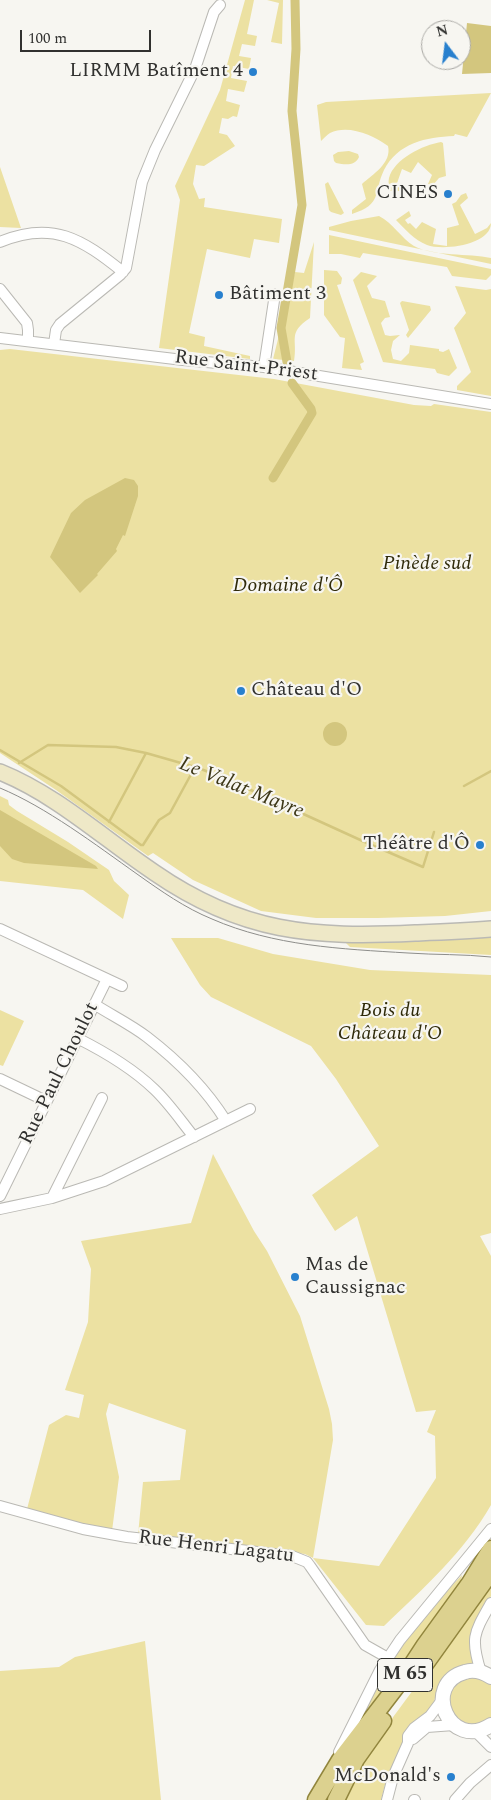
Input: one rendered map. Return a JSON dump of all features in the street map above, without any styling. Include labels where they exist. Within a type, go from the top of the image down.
[{"type":"main road","points":[[0,764],[7,774],[64,808],[178,888],[213,907],[255,922],[300,932],[351,935],[491,928]]},
{"type":"main road","name":"M 65","points":[[316,1800],[340,1760],[406,1674],[491,1549]]},
{"type":"main road","name":"M 65","points":[[336,1800],[356,1759],[446,1638],[491,1572]]},
{"type":"street","points":[[54,344],[56,330],[60,324],[126,268],[142,182],[155,150],[195,69],[210,20],[220,5]]},
{"type":"street","points":[[0,242],[28,232],[51,233],[75,239],[102,255],[123,272]]},
{"type":"street","points":[[0,289],[26,323],[28,341]]},
{"type":"street","points":[[264,367],[274,294]]},
{"type":"street","name":"Rue Saint-Priest","points":[[0,338],[183,360],[264,367],[491,404]]},
{"type":"street","points":[[0,929],[122,986]]},
{"type":"street","name":"Rue Paul Choulot","points":[[0,1196],[106,979]]},
{"type":"street","points":[[94,1004],[145,1036],[174,1060],[199,1086],[226,1121]]},
{"type":"street","points":[[77,1038],[115,1058],[156,1090],[194,1137]]},
{"type":"street","points":[[0,1079],[46,1101]]},
{"type":"street","points":[[52,1198],[102,1098]]},
{"type":"street","points":[[0,1209],[52,1198],[104,1181],[250,1109]]},
{"type":"street","name":"Rue Henri Lagatu","points":[[0,1506],[84,1529],[127,1537],[301,1558],[310,1566],[365,1645],[388,1658]]},
{"type":"street","points":[[340,1760],[339,1751],[388,1658],[420,1614],[458,1571],[491,1529]]},
{"type":"street","points":[[486,1674],[474,1645],[474,1637],[491,1603]]},
{"type":"street","points":[[387,1800],[393,1777],[408,1743],[408,1736],[414,1728],[430,1716],[442,1700],[446,1687],[455,1676],[467,1671],[486,1674]]},
{"type":"street","points":[[442,1700],[447,1717],[454,1725],[463,1730],[475,1731],[491,1725]]},
{"type":"street","points":[[408,1743],[427,1727],[454,1725]]},
{"type":"street","points":[[475,1731],[491,1747]]},
{"type":"street","points":[[455,1800],[470,1783],[491,1765]]},
{"type":"green space","points":[[245,0],[254,0],[247,34],[257,36],[255,46],[242,44],[239,56],[251,58],[249,69],[233,66],[231,78],[247,81],[244,92],[228,89],[226,101],[240,105],[237,117],[222,118],[219,133],[227,135],[235,146],[204,166],[196,165],[193,184],[199,199],[205,198],[204,207],[282,219],[279,243],[254,239],[250,258],[207,249],[189,333],[205,337],[204,346],[250,356],[250,359],[159,348],[180,200],[175,186],[220,90]]},
{"type":"green space","points":[[267,0],[283,0],[282,44],[271,42],[279,3]]},
{"type":"green space","points":[[491,93],[467,137],[455,134],[454,136],[423,140],[397,153],[384,170],[373,202],[352,214],[352,210],[366,199],[362,184],[384,163],[387,158],[388,146],[375,138],[352,130],[330,133],[321,141],[317,105],[326,102]]},
{"type":"green space","points":[[443,143],[446,176],[439,178],[433,185],[428,184],[432,175],[418,162],[411,173],[402,169],[396,186],[402,187],[402,191],[389,191],[389,178],[392,171],[403,159],[426,146]]},
{"type":"green space","points":[[349,151],[358,154],[359,157],[355,162],[347,164],[334,161],[333,155],[338,152]]},
{"type":"green space","points":[[0,167],[21,228],[0,227]]},
{"type":"green space","points":[[328,182],[344,213],[341,215],[329,210],[325,184]]},
{"type":"green space","points":[[466,193],[468,198],[460,205],[475,234],[487,228],[491,223],[489,231],[483,237],[465,245],[434,247],[427,245],[406,231],[396,220],[409,211],[411,216],[405,220],[408,224],[410,223],[416,229],[422,222],[436,229],[433,244],[447,246],[447,228],[459,225],[452,204],[461,195]]},
{"type":"green space","points":[[379,216],[409,243],[425,250],[329,230],[329,227]]},
{"type":"green space","points":[[329,235],[491,269],[491,275],[486,280],[452,276],[447,267],[363,253],[360,258],[341,254],[329,254]]},
{"type":"green space","points":[[314,242],[310,318],[296,332],[294,361],[273,359],[295,272],[304,273]]},
{"type":"green space","points":[[436,253],[482,256],[491,258],[491,264]]},
{"type":"green space","points":[[324,270],[337,271],[342,278],[341,284],[337,285],[364,362],[360,364],[362,370],[342,368],[345,338],[340,337],[324,315]]},
{"type":"green space","points":[[361,272],[377,276],[367,286],[372,298],[385,301],[390,317],[385,318],[381,323],[385,335],[400,335],[393,341],[391,350],[393,359],[401,361],[409,353],[410,345],[439,349],[439,351],[443,352],[449,349],[457,368],[449,376],[437,373],[435,369],[383,362],[353,280]]},
{"type":"green space","points":[[455,286],[491,289],[491,396],[457,390],[457,386],[471,372],[454,328],[466,313]]},
{"type":"green space","points":[[402,301],[430,306],[431,310],[408,338],[406,335],[409,330],[400,303]]},
{"type":"green space","name":"Domaine d'Ô","points":[[10,349],[274,379],[414,405],[431,406],[434,404],[491,412],[491,911],[445,916],[316,918],[261,911],[193,880],[153,853],[148,856],[56,790],[0,753],[0,350]]},
{"type":"green space","points":[[0,796],[8,800],[9,805],[17,811],[109,870],[114,881],[129,895],[123,919],[83,890],[0,881]]},
{"type":"green space","points":[[491,937],[491,955],[350,947],[345,942]]},
{"type":"green space","name":"Bois du Château d'O","points":[[171,938],[218,938],[273,954],[370,970],[491,975],[491,1233],[480,1236],[491,1256],[491,1505],[456,1554],[384,1626],[366,1625],[313,1558],[379,1566],[436,1478],[435,1436],[427,1432],[436,1410],[416,1412],[357,1216],[335,1231],[312,1195],[379,1146],[336,1079],[311,1046],[211,997],[200,985]]},
{"type":"green space","points":[[0,1010],[24,1021],[3,1066],[0,1065]]},
{"type":"green space","points":[[213,1154],[254,1231],[267,1251],[300,1316],[329,1409],[333,1440],[313,1558],[305,1554],[138,1535],[143,1482],[180,1480],[186,1430],[109,1403],[106,1414],[119,1477],[112,1531],[27,1509],[49,1425],[66,1415],[79,1418],[84,1395],[65,1390],[88,1322],[91,1269],[81,1241],[191,1223]]},
{"type":"green space","points":[[462,1575],[461,1581],[366,1711],[366,1705],[384,1669],[423,1616]]},
{"type":"green space","points":[[491,1578],[491,1596],[470,1635],[474,1663],[455,1668],[439,1684],[433,1705],[405,1738],[387,1777],[381,1800],[341,1800],[365,1755],[419,1682]]},
{"type":"green space","points":[[145,1641],[161,1800],[0,1800],[0,1671],[59,1667],[75,1657]]},
{"type":"green space","points":[[480,1677],[491,1683],[491,1718],[481,1725],[475,1725],[457,1718],[452,1711],[450,1696],[452,1688],[457,1682],[464,1678]]},
{"type":"shaded area","points":[[471,24],[491,26],[491,73],[462,74],[462,70],[471,70]]},
{"type":"shaded area","points":[[125,478],[134,480],[138,486],[138,496],[125,536],[123,535],[116,549],[117,551],[98,575],[80,593],[50,557],[71,513],[85,500]]},
{"type":"shaded area","points":[[335,722],[340,723],[346,729],[346,739],[340,745],[335,746],[330,745],[324,739],[323,734],[324,729],[330,723]]},
{"type":"shaded area","points":[[0,810],[96,866],[98,869],[24,863],[12,859],[0,846]]},
{"type":"waterway","points":[[287,362],[281,328],[302,205],[292,111],[296,49],[295,0]]},
{"type":"waterway","points":[[273,478],[312,413],[292,383]]},
{"type":"waterway","name":"Le Valat Mayre","points":[[19,763],[48,745],[116,747],[146,753],[220,776],[423,867],[434,832]]},
{"type":"waterway","points":[[0,750],[61,786],[141,845],[143,845],[159,820],[170,813],[195,767]]},
{"type":"waterway","points":[[109,822],[146,753]]},
{"type":"waterway","name":"Le Valat Mayre","points":[[464,786],[491,771]]},
{"type":"tram line","points":[[0,788],[53,816],[155,887],[183,904],[202,915],[235,928],[284,941],[333,948],[491,957]]},
{"type":"place","name":"LIRMM Batîment 4","points":[[253,72]]},
{"type":"place","name":"CINES","points":[[448,194]]},
{"type":"place","name":"Bâtiment 3","points":[[219,295]]},
{"type":"place","name":"Château d'O","points":[[241,691]]},
{"type":"place","name":"Théâtre d'Ô","points":[[480,845]]},
{"type":"place","name":"Mas de Caussignac","points":[[295,1277]]},
{"type":"place","name":"McDonald's","points":[[451,1777]]},
{"type":"park label","name":"Pinède sud","points":[[427,565]]}]
